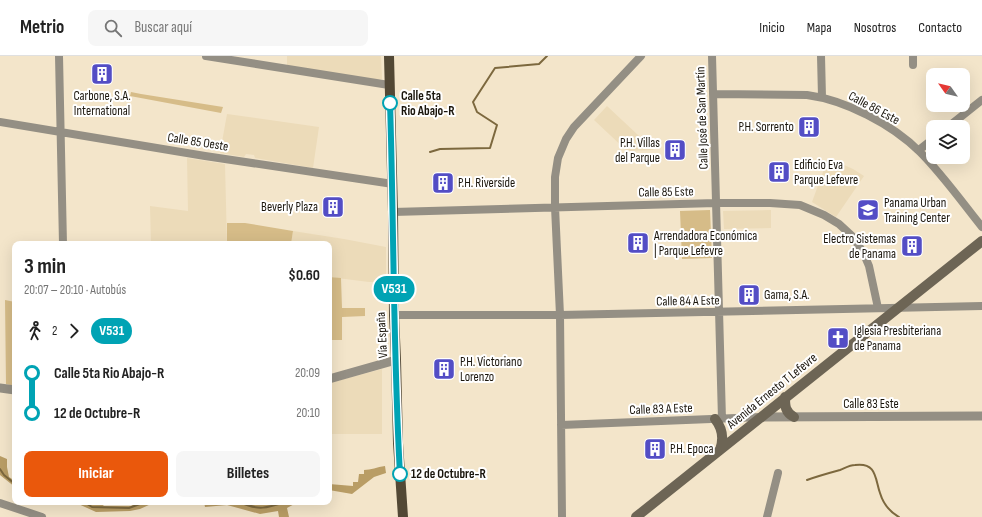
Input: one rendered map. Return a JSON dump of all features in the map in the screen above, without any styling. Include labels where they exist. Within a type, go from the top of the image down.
[{"type":"main road","name":"Vía España","points":[[389,56],[393,184],[394,316],[398,443],[403,517]]},
{"type":"main road","name":"Avenida Ernesto T Lefevre","points":[[636,517],[982,241]]},
{"type":"main road","points":[[785,397],[786,409],[789,414],[794,417]]},
{"type":"main road","points":[[718,419],[722,432],[720,450]]},
{"type":"street","points":[[59,56],[63,241]]},
{"type":"street","points":[[206,56],[389,85]]},
{"type":"street","points":[[562,517],[560,315],[555,207],[555,177],[558,158],[574,127],[641,56]]},
{"type":"street","name":"Calle José de San Martín","points":[[712,56],[720,312],[718,419]]},
{"type":"street","points":[[821,56],[822,97]]},
{"type":"street","points":[[913,56],[913,65]]},
{"type":"street","name":"Calle 86 Este","points":[[713,94],[807,95],[822,97],[858,110],[888,127],[918,150],[982,227]]},
{"type":"street","points":[[957,120],[982,100]]},
{"type":"street","name":"Calle 85 Oeste","points":[[0,122],[206,156],[393,184]]},
{"type":"street","points":[[918,150],[926,144]]},
{"type":"street","name":"Calle 85 Este","points":[[393,212],[716,203],[775,203],[800,206],[824,215],[839,224],[852,236],[863,252],[872,278],[878,308]]},
{"type":"street","name":"Calle 84 A Este","points":[[394,316],[560,315],[982,306]]},
{"type":"street","points":[[332,378],[396,360]]},
{"type":"street","points":[[0,388],[12,390]]},
{"type":"street","name":"Calle 83 Este","points":[[761,417],[982,416]]},
{"type":"street","name":"Calle 83 A Este","points":[[561,425],[761,417]]},
{"type":"street","points":[[767,517],[778,473]]},
{"type":"street","points":[[0,503],[42,517]]},
{"type":"shaded area","points":[[287,56],[381,56],[382,79],[377,80],[287,66]]},
{"type":"shaded area","points":[[131,92],[223,107],[221,113],[130,96]]},
{"type":"shaded area","points":[[607,106],[654,150],[627,151],[594,120]]},
{"type":"shaded area","points":[[227,114],[319,127],[313,168],[255,158],[254,155],[246,154],[244,157],[220,153]]},
{"type":"shaded area","points":[[187,158],[225,164],[227,241],[151,241],[150,206],[188,211]]},
{"type":"shaded area","points":[[828,158],[853,169],[864,176],[836,217],[812,202]]},
{"type":"shaded area","points":[[710,210],[712,258],[682,259],[680,211]]},
{"type":"shaded area","points":[[771,210],[771,228],[724,229],[723,211]]},
{"type":"shaded area","points":[[227,223],[245,223],[293,231],[291,241],[227,241]]},
{"type":"shaded area","points":[[293,231],[386,247],[386,282],[369,282],[332,277],[332,241],[291,241]]},
{"type":"shaded area","points":[[332,277],[341,278],[342,308],[365,308],[365,316],[342,317],[342,340],[332,340]]},
{"type":"shaded area","points":[[5,300],[12,301],[12,385],[6,384]]},
{"type":"shaded area","points":[[382,369],[382,434],[332,434],[332,382]]},
{"type":"shaded area","points":[[0,456],[7,459],[7,467],[9,477],[12,479],[12,485],[0,475]]},
{"type":"shaded area","points":[[385,466],[386,473],[374,477],[352,494],[332,491],[332,484],[353,486],[353,482],[358,482],[359,474],[364,474],[364,470]]},
{"type":"shaded area","points":[[81,505],[149,505],[130,511],[96,512]]},
{"type":"shaded area","points":[[205,505],[227,505],[205,507]]},
{"type":"shaded area","points":[[227,505],[292,505],[287,508],[289,517],[279,517],[278,511],[260,514]]},
{"type":"waterway","points":[[430,152],[440,149],[490,148],[497,125],[477,112],[473,102],[495,68],[539,64],[547,56]]},
{"type":"waterway","points":[[807,480],[851,466],[867,466],[876,477],[881,497],[885,504],[899,517]]},
{"type":"waterway","points":[[0,469],[4,475],[12,482]]},
{"type":"waterway","points":[[89,505],[92,507],[129,508],[137,505]]},
{"type":"waterway","points":[[246,505],[257,508],[276,505]]},
{"type":"bus line","name":"V531","points":[[390,103],[394,316],[400,474]]},
{"type":"place","name":"Carbone, S.A. International","points":[[102,74]]},
{"type":"place","name":"Calle 5ta Rio Abajo-R","points":[[390,103]]},
{"type":"place","name":"P.H. Sorrento","points":[[809,127]]},
{"type":"place","name":"P.H. Villas del Parque","points":[[675,150]]},
{"type":"place","name":"Edificio Eva Parque Lefevre","points":[[779,172]]},
{"type":"place","name":"P.H. Riverside","points":[[443,183]]},
{"type":"place","name":"Beverly Plaza","points":[[333,207]]},
{"type":"place","name":"Panama Urban Training Center","points":[[868,210]]},
{"type":"place","name":"Arrendadora Económica | Parque Lefevre","points":[[638,243]]},
{"type":"place","name":"Electro Sistemas de Panama","points":[[912,246]]},
{"type":"place","name":"Gama, S.A.","points":[[749,295]]},
{"type":"place","name":"Iglesia Presbiteriana de Panama","points":[[838,338]]},
{"type":"place","name":"P.H. Victoriano Lorenzo","points":[[444,369]]},
{"type":"place","name":"P.H. Epoca","points":[[655,449]]},
{"type":"place","name":"12 de Octubre-R","points":[[400,474]]}]
